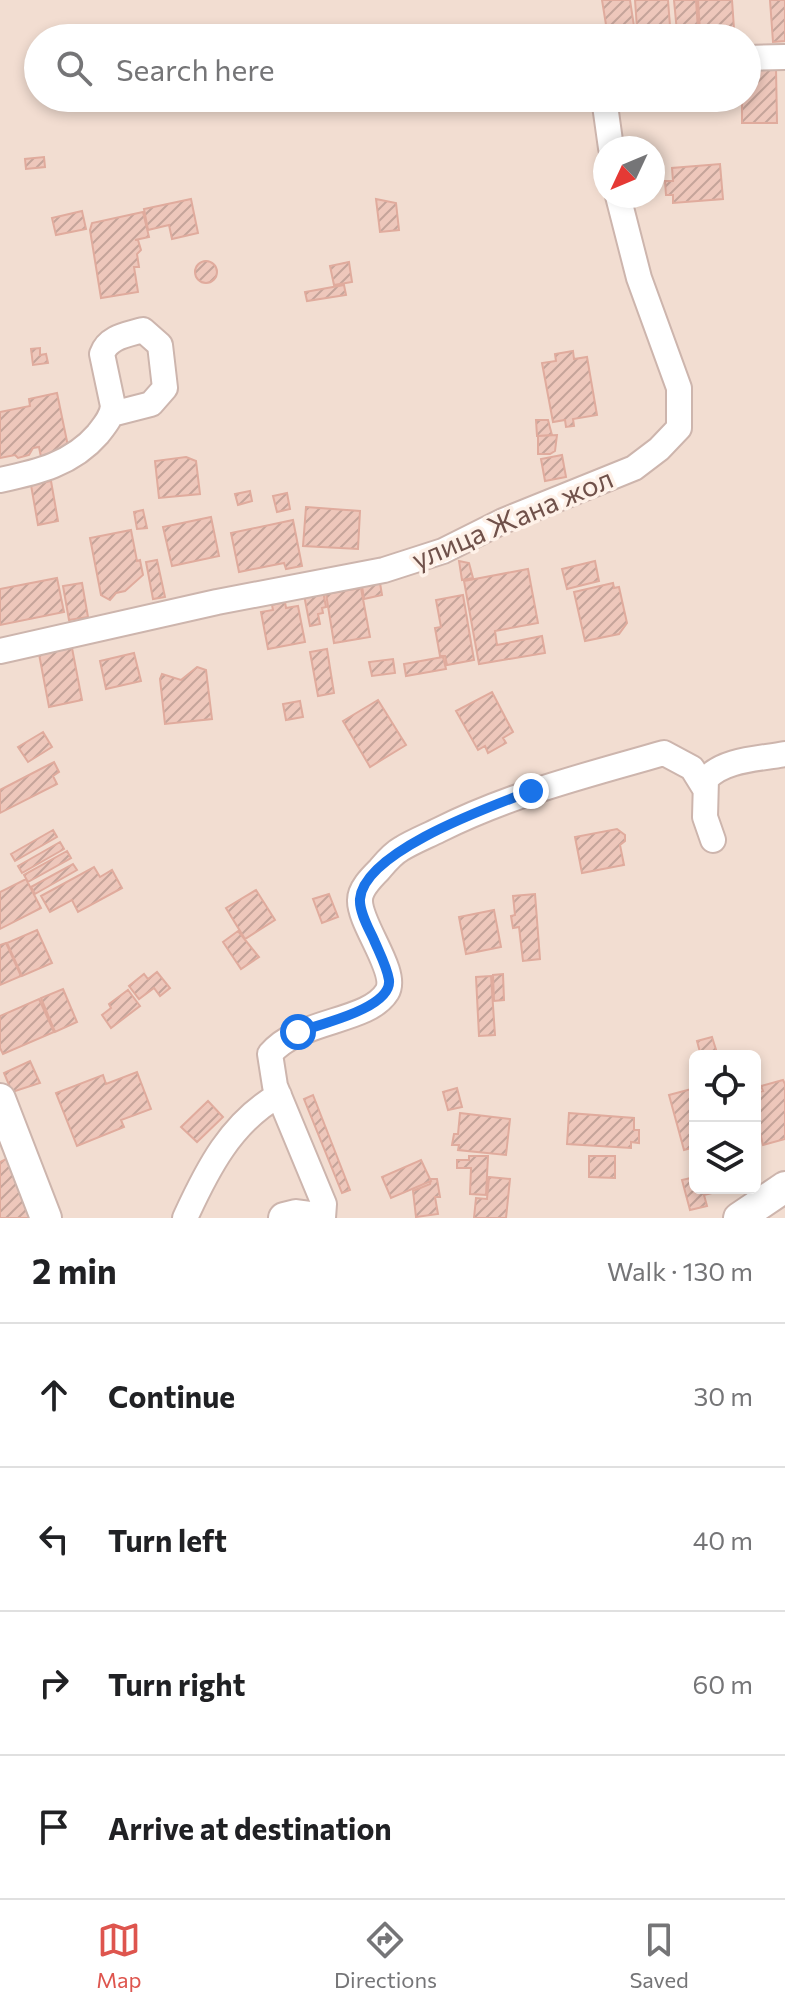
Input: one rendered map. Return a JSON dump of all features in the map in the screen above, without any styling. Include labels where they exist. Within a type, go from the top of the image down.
[{"type":"street","points":[[761,58],[785,57]]},
{"type":"street","points":[[606,112],[609,136]]},
{"type":"street","name":"улица Жана жол","points":[[0,651],[217,602],[384,570],[443,551],[503,521],[634,468],[659,449],[679,428],[679,388],[639,278],[621,208]]},
{"type":"street","points":[[0,480],[63,463],[87,446],[112,414]]},
{"type":"street","points":[[284,1218],[296,1215],[321,1218],[324,1204],[275,1086],[270,1054],[280,1042],[298,1032],[368,1008],[387,993],[389,981],[360,899],[368,880],[399,850],[464,818],[531,791],[664,753],[692,768],[705,789]]},
{"type":"street","points":[[713,840],[705,817],[706,779],[712,772],[731,764],[785,754]]},
{"type":"street","points":[[185,1218],[212,1161],[237,1128],[262,1104],[279,1095]]},
{"type":"street","points":[[0,1099],[46,1218]]},
{"type":"street","points":[[739,1218],[785,1187]]},
{"type":"shaded area","points":[[0,0],[785,0],[785,1218],[0,1218]]},
{"type":"building","points":[[602,0],[630,0],[634,24],[606,24]]},
{"type":"building","points":[[635,0],[668,0],[670,24],[637,24]]},
{"type":"building","points":[[674,0],[696,0],[698,24],[676,24]]},
{"type":"building","points":[[698,0],[732,0],[734,24],[700,24]]},
{"type":"building","points":[[770,0],[785,0],[785,41],[773,42]]},
{"type":"building","points":[[761,68],[776,68],[777,123],[742,123],[742,112],[761,112]]},
{"type":"building","points":[[44,157],[45,167],[26,169],[25,159]]},
{"type":"building","points":[[720,164],[723,199],[673,203],[673,195],[666,195],[665,181],[673,181],[672,168]]},
{"type":"building","points":[[191,199],[198,233],[172,239],[169,225],[148,230],[144,209]]},
{"type":"building","points":[[376,199],[396,203],[399,230],[380,232]]},
{"type":"building","points":[[82,211],[86,229],[56,235],[52,218]]},
{"type":"building","points":[[143,212],[149,237],[135,240],[138,240],[141,250],[137,254],[139,267],[134,267],[138,292],[101,298],[90,230],[92,223]]},
{"type":"building","points":[[206,261],[214,264],[217,272],[214,280],[206,283],[198,280],[195,272],[198,264]]},
{"type":"building","points":[[349,262],[352,282],[334,285],[330,266]]},
{"type":"building","points":[[344,285],[346,295],[307,301],[305,292]]},
{"type":"building","points":[[40,348],[40,355],[46,354],[48,363],[33,365],[31,349]]},
{"type":"building","points":[[573,351],[574,359],[587,357],[597,415],[573,419],[574,426],[566,427],[565,420],[553,422],[542,363],[556,361],[555,354]]},
{"type":"building","points":[[57,393],[69,451],[41,457],[39,447],[33,448],[29,455],[0,458],[0,412],[30,406],[29,399]]},
{"type":"building","points":[[536,420],[548,420],[552,435],[537,436]]},
{"type":"building","points":[[557,435],[555,451],[538,454],[538,436]]},
{"type":"building","points":[[562,455],[566,477],[545,481],[541,459]]},
{"type":"building","points":[[186,457],[196,461],[200,494],[159,498],[155,461]]},
{"type":"building","points":[[51,481],[58,521],[38,525],[31,485]]},
{"type":"building","points":[[250,491],[252,501],[238,505],[235,494]]},
{"type":"building","points":[[287,493],[290,509],[277,512],[273,496]]},
{"type":"building","points":[[306,507],[360,511],[358,549],[303,546]]},
{"type":"building","points":[[143,510],[147,528],[137,529],[134,512]]},
{"type":"building","points":[[211,517],[219,556],[172,566],[163,527]]},
{"type":"building","points":[[293,520],[302,566],[286,569],[284,563],[239,572],[231,533]]},
{"type":"building","points":[[131,530],[143,575],[110,600],[101,595],[90,538]]},
{"type":"building","points":[[157,560],[165,597],[153,599],[146,562]]},
{"type":"building","points":[[459,561],[469,563],[473,578],[462,580]]},
{"type":"building","points":[[595,561],[599,581],[567,589],[562,569]]},
{"type":"building","points":[[528,569],[538,623],[495,631],[497,645],[542,636],[545,653],[479,664],[464,581]]},
{"type":"building","points":[[57,578],[64,612],[0,625],[0,589]]},
{"type":"building","points":[[82,583],[88,617],[69,620],[63,586]]},
{"type":"building","points":[[380,583],[382,595],[364,599],[362,586]]},
{"type":"building","points":[[613,583],[614,588],[619,587],[627,623],[619,634],[585,641],[574,592]]},
{"type":"building","points":[[361,588],[370,637],[334,643],[326,594]]},
{"type":"building","points":[[323,591],[326,607],[322,608],[323,613],[318,614],[320,624],[310,626],[304,595]]},
{"type":"building","points":[[463,595],[474,660],[447,665],[445,656],[440,656],[435,628],[441,627],[436,600]]},
{"type":"building","points":[[285,602],[286,608],[298,606],[305,642],[268,649],[261,612],[273,610],[272,605]]},
{"type":"building","points":[[72,648],[82,700],[49,707],[39,654]]},
{"type":"building","points":[[327,649],[334,693],[318,696],[310,652]]},
{"type":"building","points":[[134,653],[141,681],[106,689],[100,661]]},
{"type":"building","points":[[443,657],[446,669],[406,676],[404,664]]},
{"type":"building","points":[[393,659],[395,673],[372,676],[369,662]]},
{"type":"building","points":[[197,667],[206,670],[212,719],[165,724],[162,674],[181,680]]},
{"type":"building","points":[[492,692],[513,732],[503,738],[506,743],[488,753],[485,746],[478,750],[456,711]]},
{"type":"building","points":[[378,700],[406,745],[370,767],[343,721]]},
{"type":"building","points":[[300,701],[303,717],[286,720],[283,704]]},
{"type":"building","points":[[43,732],[52,747],[28,762],[18,747]]},
{"type":"building","points":[[54,762],[59,772],[53,776],[57,784],[0,813],[0,790]]},
{"type":"building","points":[[617,829],[625,835],[625,841],[620,845],[624,865],[582,873],[575,837]]},
{"type":"building","points":[[53,830],[57,837],[15,861],[11,854]]},
{"type":"building","points":[[60,842],[64,849],[22,873],[18,866]]},
{"type":"building","points":[[67,851],[71,858],[28,882],[24,875]]},
{"type":"building","points":[[73,864],[77,870],[35,894],[31,887]]},
{"type":"building","points":[[94,867],[100,877],[112,870],[122,888],[78,912],[72,900],[50,912],[41,896]]},
{"type":"building","points":[[26,879],[41,908],[0,929],[0,892]]},
{"type":"building","points":[[256,890],[275,920],[245,939],[226,908]]},
{"type":"building","points":[[329,894],[338,917],[322,923],[313,899]]},
{"type":"building","points":[[535,894],[540,959],[523,961],[519,927],[513,928],[511,916],[515,915],[513,896]]},
{"type":"building","points":[[494,910],[501,947],[466,954],[459,917]]},
{"type":"building","points":[[37,930],[52,963],[22,976],[7,943]]},
{"type":"building","points":[[238,931],[259,957],[241,969],[223,942]]},
{"type":"building","points":[[6,943],[21,976],[0,985],[0,945]]},
{"type":"building","points":[[157,972],[170,988],[160,996],[154,988],[139,999],[129,986],[144,974],[148,979]]},
{"type":"building","points":[[503,974],[504,1000],[494,1001],[493,975]]},
{"type":"building","points":[[491,976],[495,1035],[479,1036],[476,977]]},
{"type":"building","points":[[63,989],[77,1022],[55,1032],[41,998]]},
{"type":"building","points":[[128,990],[140,1006],[111,1028],[102,1015],[111,1008],[109,1004]]},
{"type":"building","points":[[39,999],[54,1032],[3,1054],[0,1048],[0,1016]]},
{"type":"building","points":[[712,1037],[716,1050],[699,1050],[697,1041]]},
{"type":"building","points":[[30,1061],[40,1083],[12,1092],[4,1073]]},
{"type":"building","points":[[137,1072],[151,1109],[121,1120],[124,1127],[77,1146],[56,1093],[103,1075],[106,1084]]},
{"type":"building","points":[[783,1080],[785,1084],[785,1139],[763,1145],[763,1091],[761,1086]]},
{"type":"building","points":[[457,1088],[462,1107],[448,1110],[443,1092]]},
{"type":"building","points":[[689,1090],[689,1149],[684,1150],[669,1095]]},
{"type":"building","points":[[313,1095],[350,1190],[342,1193],[304,1099]]},
{"type":"building","points":[[208,1101],[223,1117],[197,1142],[181,1127]]},
{"type":"building","points":[[460,1113],[510,1119],[506,1155],[458,1150],[459,1145],[452,1145],[454,1134],[458,1134]]},
{"type":"building","points":[[569,1113],[634,1118],[634,1130],[639,1130],[639,1143],[631,1142],[631,1148],[567,1144]]},
{"type":"building","points":[[12,1156],[39,1218],[0,1218],[0,1162]]},
{"type":"building","points":[[469,1156],[488,1156],[486,1195],[470,1194],[471,1168],[457,1168],[457,1160],[469,1160]]},
{"type":"building","points":[[589,1156],[615,1156],[615,1178],[589,1177]]},
{"type":"building","points":[[421,1160],[431,1181],[391,1198],[382,1177]]},
{"type":"building","points":[[489,1177],[510,1179],[506,1218],[474,1218],[476,1198],[487,1199]]},
{"type":"building","points":[[689,1178],[689,1194],[708,1194],[704,1195],[707,1206],[690,1210],[682,1180]]},
{"type":"building","points":[[431,1179],[437,1179],[440,1197],[435,1197],[438,1214],[416,1217],[413,1191],[430,1184]]},
{"type":"route","points":[[298,1032],[368,1008],[387,993],[389,981],[360,899],[368,880],[399,850],[464,818],[531,791]]}]
